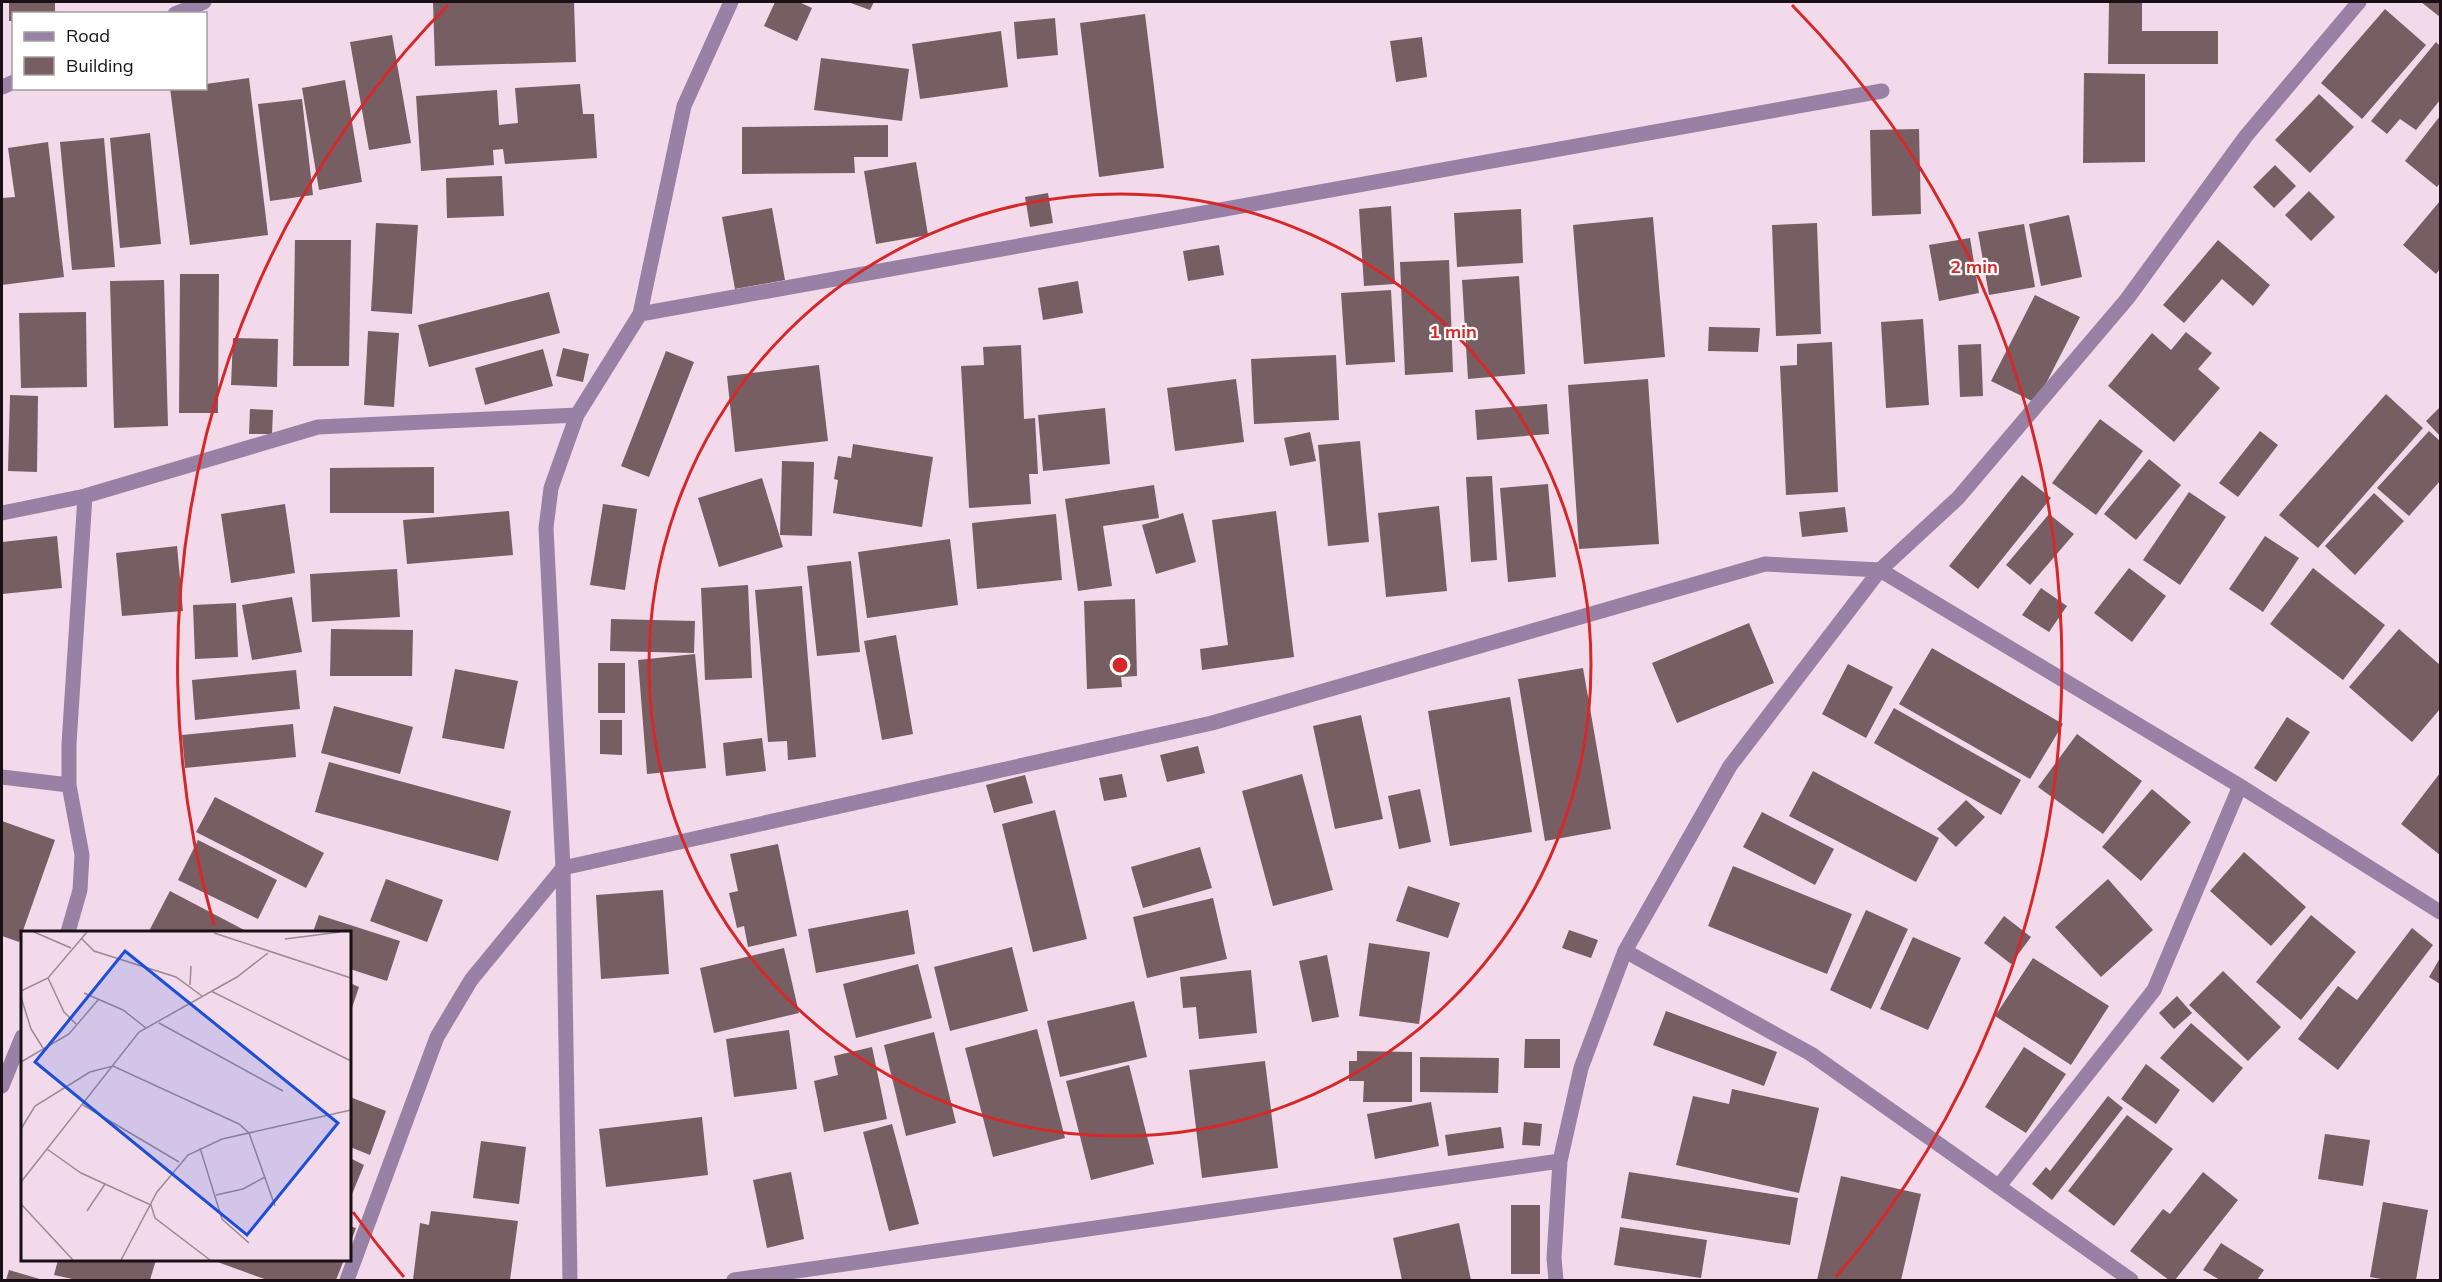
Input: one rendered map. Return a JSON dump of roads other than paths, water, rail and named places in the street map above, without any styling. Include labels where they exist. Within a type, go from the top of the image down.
[{"type":"street","points":[[180,12],[204,2]]},
{"type":"street","points":[[570,1281],[563,868],[546,528],[551,488],[577,415],[640,314],[684,106],[731,2]]},
{"type":"street","points":[[1556,1281],[1554,1258],[1560,1161],[1581,1068],[1625,951],[1730,766],[1880,570],[1958,498],[2127,299],[2246,136],[2359,2]]},
{"type":"street","points":[[640,314],[1882,90]]},
{"type":"street","points":[[2,513],[85,496],[318,428],[577,415]]},
{"type":"street","points":[[69,931],[80,891],[82,855],[69,785],[69,744],[85,496]]},
{"type":"street","points":[[347,1281],[437,1037],[471,980],[563,868],[1212,723],[1765,564],[1880,570],[2240,786],[2440,912]]},
{"type":"street","points":[[2,777],[69,785]]},
{"type":"street","points":[[1999,1186],[2154,990],[2240,786]]},
{"type":"street","points":[[1625,951],[1811,1054],[2131,1281]]},
{"type":"street","points":[[2,1086],[21,1039]]},
{"type":"street","points":[[735,1281],[1560,1161]]}]
